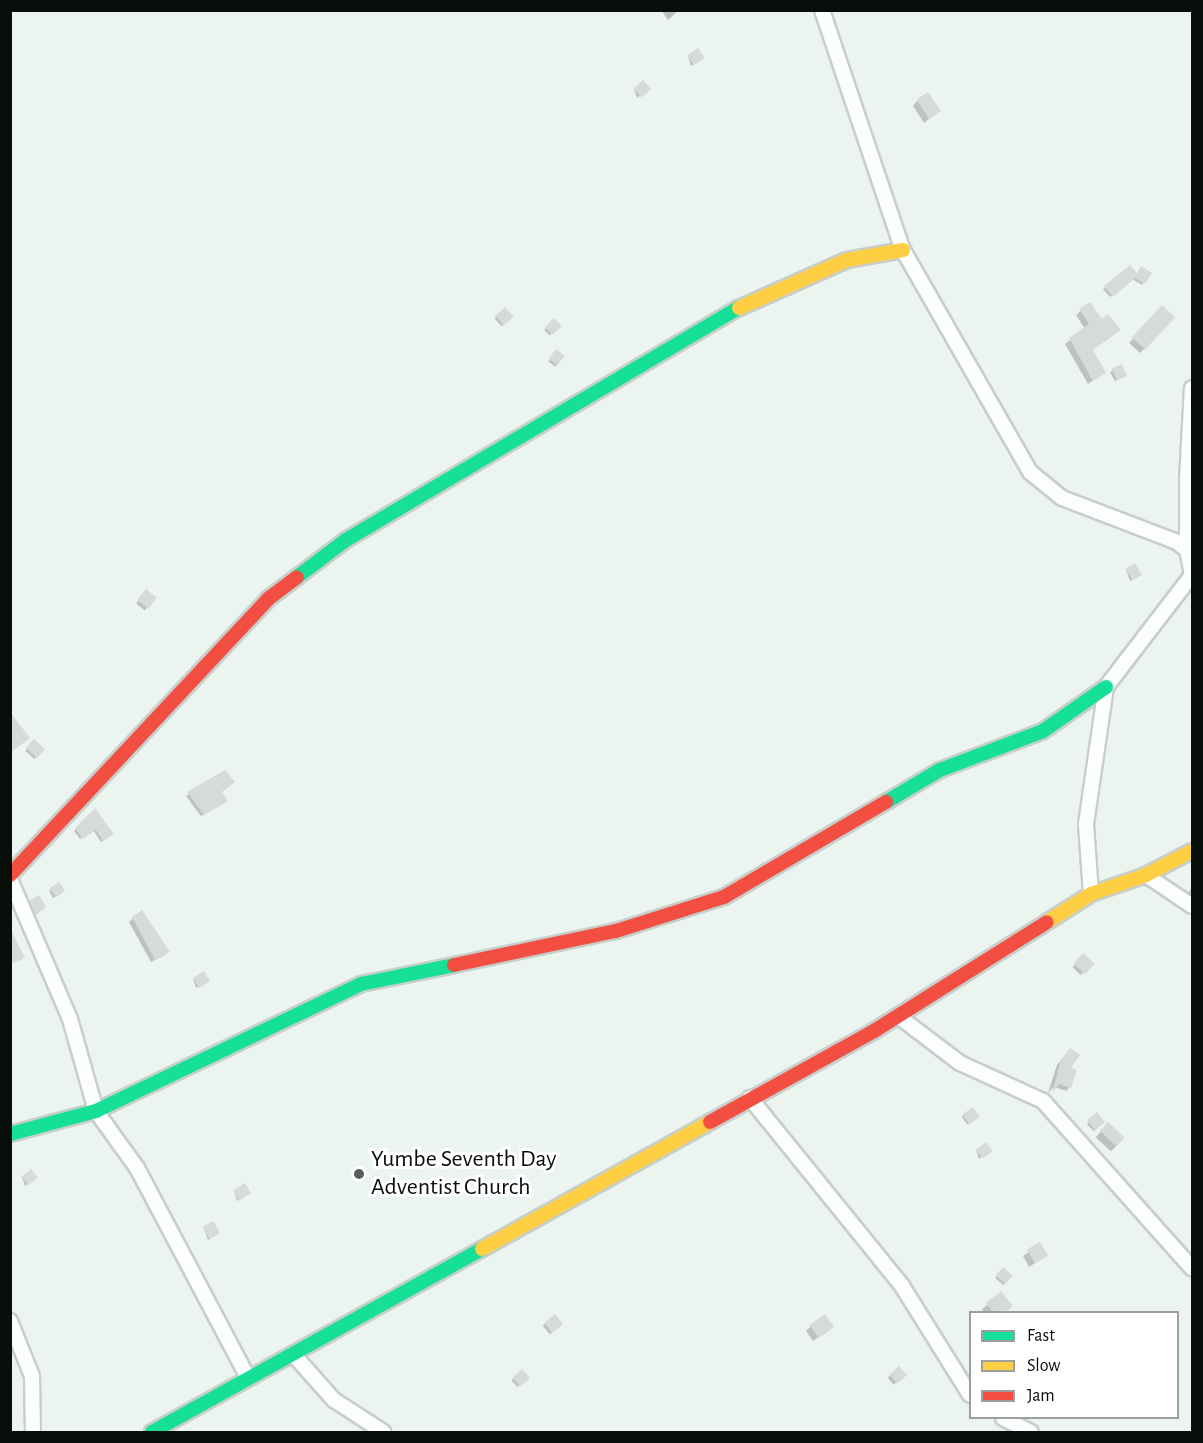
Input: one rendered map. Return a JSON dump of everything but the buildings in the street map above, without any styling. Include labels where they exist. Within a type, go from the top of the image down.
[{"type":"street","points":[[822,10],[903,249],[1030,472],[1062,498],[1177,542],[1187,550]]},
{"type":"street","points":[[248,1378],[137,1168],[96,1111],[70,1019],[10,877],[268,599],[346,540],[757,297],[847,260],[903,249]]},
{"type":"street","points":[[10,1134],[96,1111],[361,984],[616,931],[724,897],[940,770],[1043,731],[1106,687],[1192,575],[1187,550],[1192,388]]},
{"type":"street","points":[[1091,894],[1086,824],[1106,687]]},
{"type":"street","points":[[152,1432],[898,1016],[1091,894],[1146,875],[1192,850]]},
{"type":"street","points":[[1146,875],[1192,906]]},
{"type":"street","points":[[898,1016],[960,1063],[1043,1101],[1192,1268]]},
{"type":"street","points":[[750,1098],[902,1286],[969,1393]]},
{"type":"street","points":[[10,1321],[32,1376],[33,1432]]},
{"type":"street","points":[[293,1354],[334,1400],[383,1432]]},
{"type":"street","points":[[1005,1419],[1031,1432]]},
{"type":"traffic: fast","points":[[297,577],[346,540],[739,308]]},
{"type":"traffic: fast","points":[[886,802],[940,770],[1043,731],[1106,687]]},
{"type":"traffic: fast","points":[[10,1134],[96,1111],[361,984],[454,965]]},
{"type":"traffic: fast","points":[[152,1432],[482,1249]]},
{"type":"traffic: slow","points":[[739,308],[847,260],[903,250]]},
{"type":"traffic: slow","points":[[1047,922],[1091,894],[1146,875],[1192,851]]},
{"type":"traffic: slow","points":[[482,1249],[710,1122]]},
{"type":"traffic: jam","points":[[10,875],[268,599],[297,577]]},
{"type":"traffic: jam","points":[[454,965],[616,931],[724,897],[886,802]]},
{"type":"traffic: jam","points":[[710,1122],[874,1031],[1047,922]]},
{"type":"place","name":"Yumbe Seventh Day Adventist Church","points":[[359,1174]]}]
